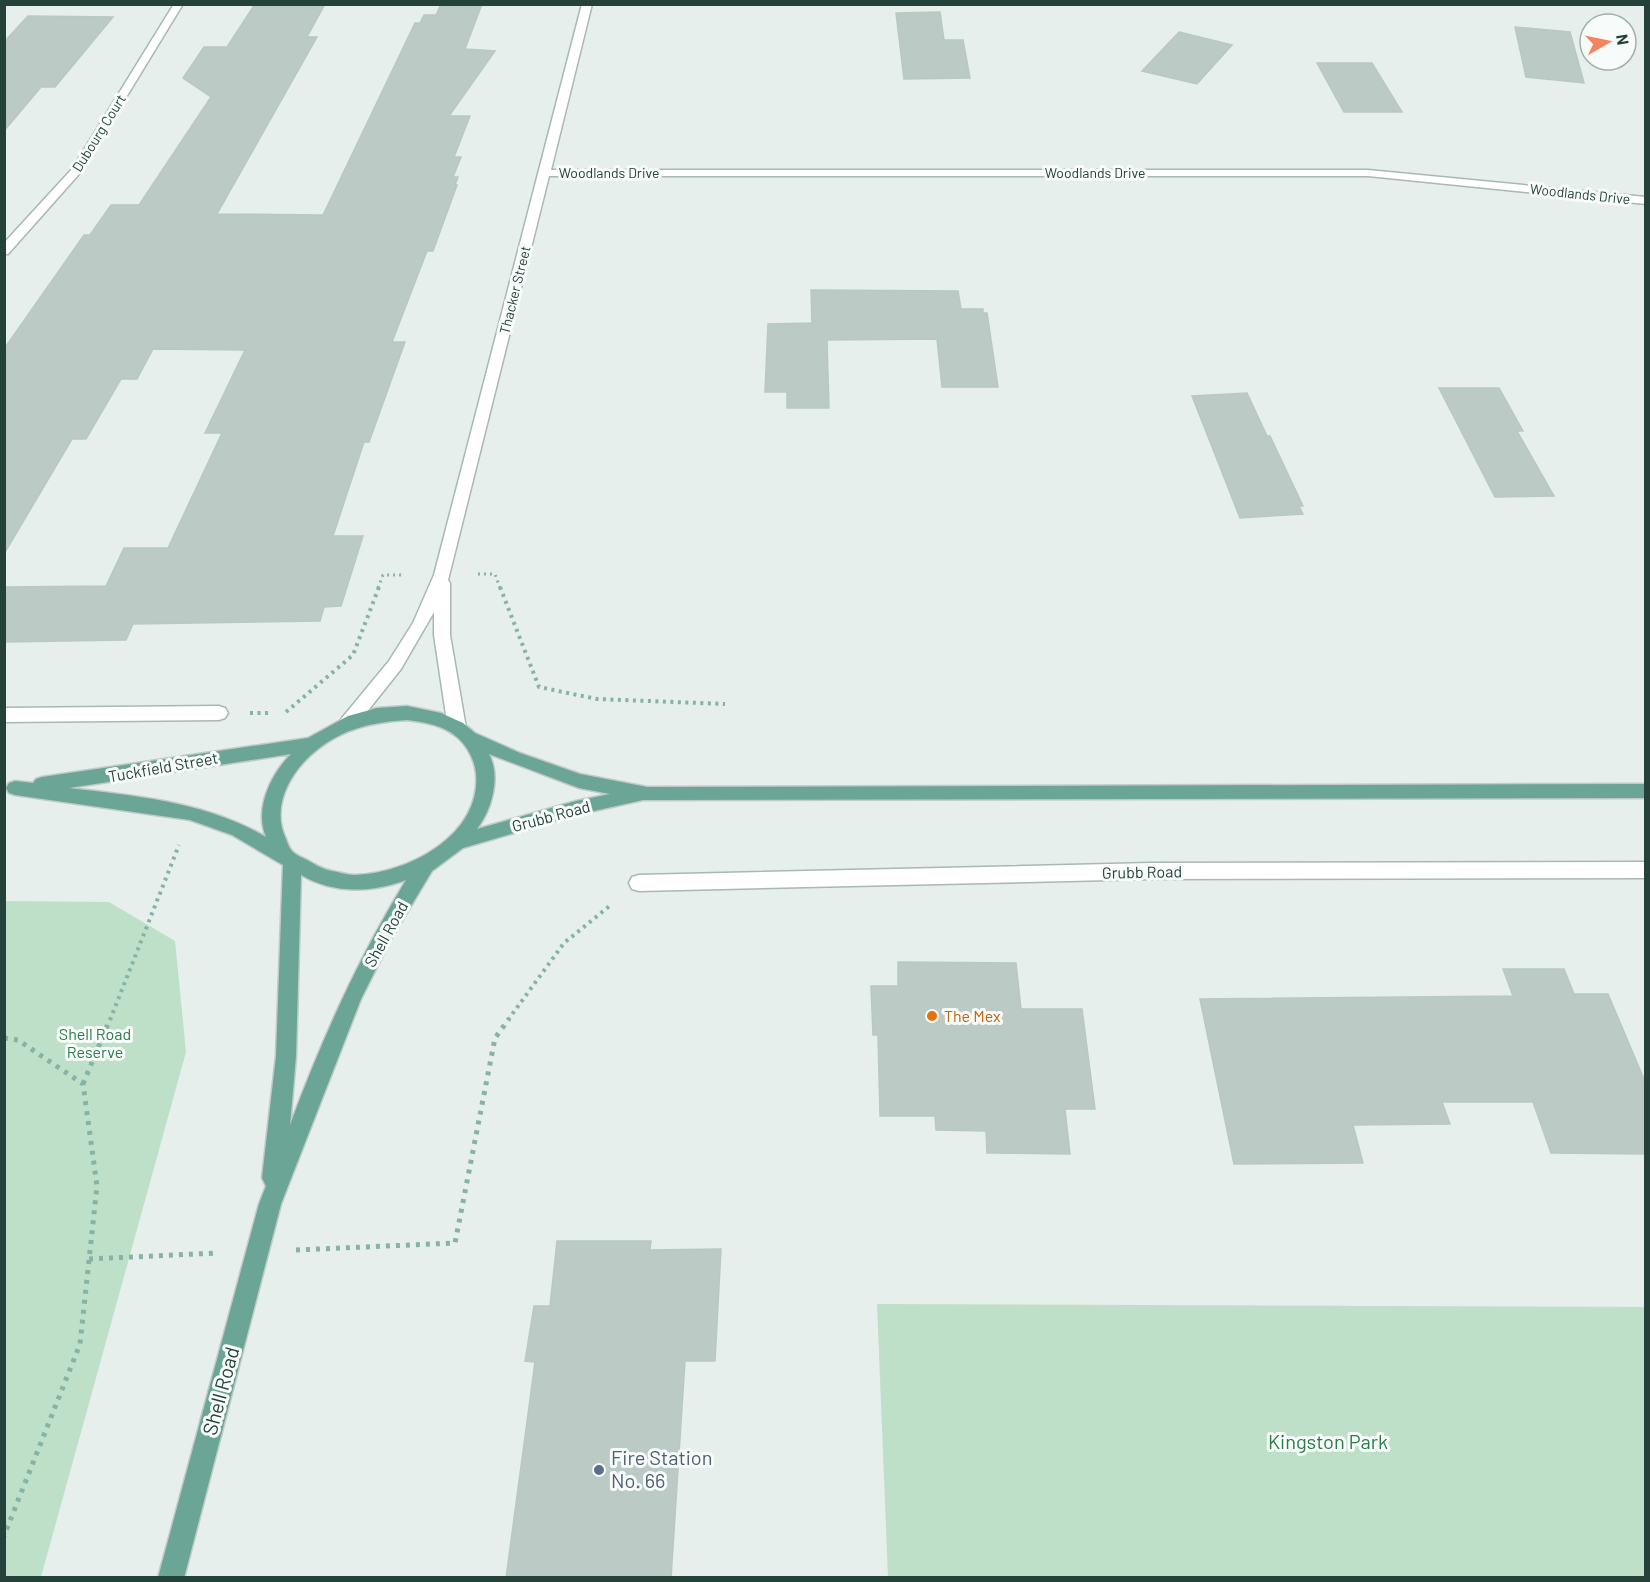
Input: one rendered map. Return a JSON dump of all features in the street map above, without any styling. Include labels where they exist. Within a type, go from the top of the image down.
[{"type":"main road","points":[[407,713],[435,718],[463,733],[483,760],[486,786],[477,815],[457,842],[425,865],[390,879],[353,883],[320,877],[288,858],[271,827],[273,797],[287,769],[312,744],[348,723],[377,715],[407,713]]},
{"type":"main road","name":"Grubb Road","points":[[463,733],[514,758],[579,781],[647,794]]},
{"type":"main road","name":"Tuckfield Street","points":[[10,788],[136,773],[312,744]]},
{"type":"main road","name":"Tuckfield Street","points":[[10,788],[126,802],[191,813],[239,830],[288,858]]},
{"type":"main road","name":"Grubb Road","points":[[457,842],[576,808],[647,794],[1646,791]]},
{"type":"main road","name":"Shell Road","points":[[270,1204],[286,1056],[288,858]]},
{"type":"main road","name":"Shell Road","points":[[171,1578],[270,1204],[352,996],[383,935],[425,865]]},
{"type":"street","name":"Dubourg Court","points":[[4,251],[76,171],[179,4]]},
{"type":"street","name":"Thacker Street","points":[[348,723],[400,657],[421,624],[442,575],[587,4]]},
{"type":"street","name":"Woodlands Drive","points":[[544,173],[1368,173],[1646,201]]},
{"type":"street","name":"Thacker Street","points":[[442,575],[442,635],[463,733]]},
{"type":"street","points":[[4,715],[219,713]]},
{"type":"street","name":"Grubb Road","points":[[639,883],[1140,872],[1646,870]]},
{"type":"path","points":[[4,1536],[80,1344],[97,1186],[83,1084],[132,967],[191,813]]},
{"type":"path","points":[[89,1259],[455,1243],[495,1038],[564,943],[639,883]]},
{"type":"path","points":[[4,1038],[18,1040],[83,1084]]},
{"type":"green space","name":"Shell Road Reserve","points":[[5,901],[109,902],[175,941],[186,1052],[41,1577],[5,1577]]},
{"type":"green space","name":"Kingston Park","points":[[877,1304],[1645,1307],[1645,1577],[888,1577]]},
{"type":"building","points":[[255,4],[325,4],[307,37],[317,37],[217,214],[323,215],[415,23],[420,23],[424,15],[436,15],[441,4],[482,4],[465,49],[495,51],[449,116],[470,116],[454,157],[461,157],[453,177],[458,177],[455,185],[457,185],[433,251],[427,251],[392,342],[405,342],[369,442],[364,442],[333,536],[363,536],[341,606],[324,607],[320,621],[133,624],[126,640],[4,642],[4,587],[106,586],[124,548],[168,548],[222,433],[205,433],[245,350],[153,349],[137,379],[121,379],[86,439],[72,439],[4,554],[4,349],[84,235],[90,235],[111,205],[139,205],[211,97],[183,78],[204,47],[227,47]]},
{"type":"building","points":[[940,12],[944,40],[963,40],[970,78],[904,79],[896,13]]},
{"type":"building","points":[[28,16],[113,17],[55,87],[41,87],[4,131],[4,42]]},
{"type":"building","points":[[1515,27],[1570,32],[1578,61],[1578,72],[1581,72],[1584,83],[1526,77]]},
{"type":"building","points":[[1179,32],[1232,45],[1197,84],[1142,71]]},
{"type":"building","points":[[1317,63],[1372,63],[1402,112],[1344,112]]},
{"type":"building","points":[[811,290],[958,291],[961,309],[983,309],[983,313],[987,313],[998,387],[942,387],[937,339],[827,340],[829,408],[787,408],[787,392],[765,392],[768,324],[812,323]]},
{"type":"building","points":[[1439,388],[1499,388],[1523,431],[1517,431],[1554,496],[1495,497]]},
{"type":"building","points":[[1247,393],[1303,506],[1299,506],[1303,514],[1240,518],[1192,396]]},
{"type":"building","points":[[898,962],[1016,963],[1021,1009],[1082,1009],[1095,1109],[1065,1109],[1070,1154],[987,1153],[986,1131],[936,1130],[935,1116],[880,1116],[878,1035],[873,1035],[871,986],[898,986]]},
{"type":"building","points":[[1503,969],[1564,969],[1574,994],[1608,994],[1646,1084],[1646,1154],[1551,1153],[1533,1102],[1442,1102],[1450,1124],[1353,1125],[1363,1163],[1234,1164],[1200,999],[1513,996]]},
{"type":"building","name":"Fire Station No. 66","points":[[557,1241],[651,1241],[650,1250],[721,1249],[715,1361],[685,1361],[671,1578],[506,1578],[535,1362],[525,1361],[534,1306],[550,1306]]},
{"type":"place","name":"The Mex","points":[[932,1016]]},
{"type":"place","name":"Fire Station No. 66","points":[[599,1470]]}]
